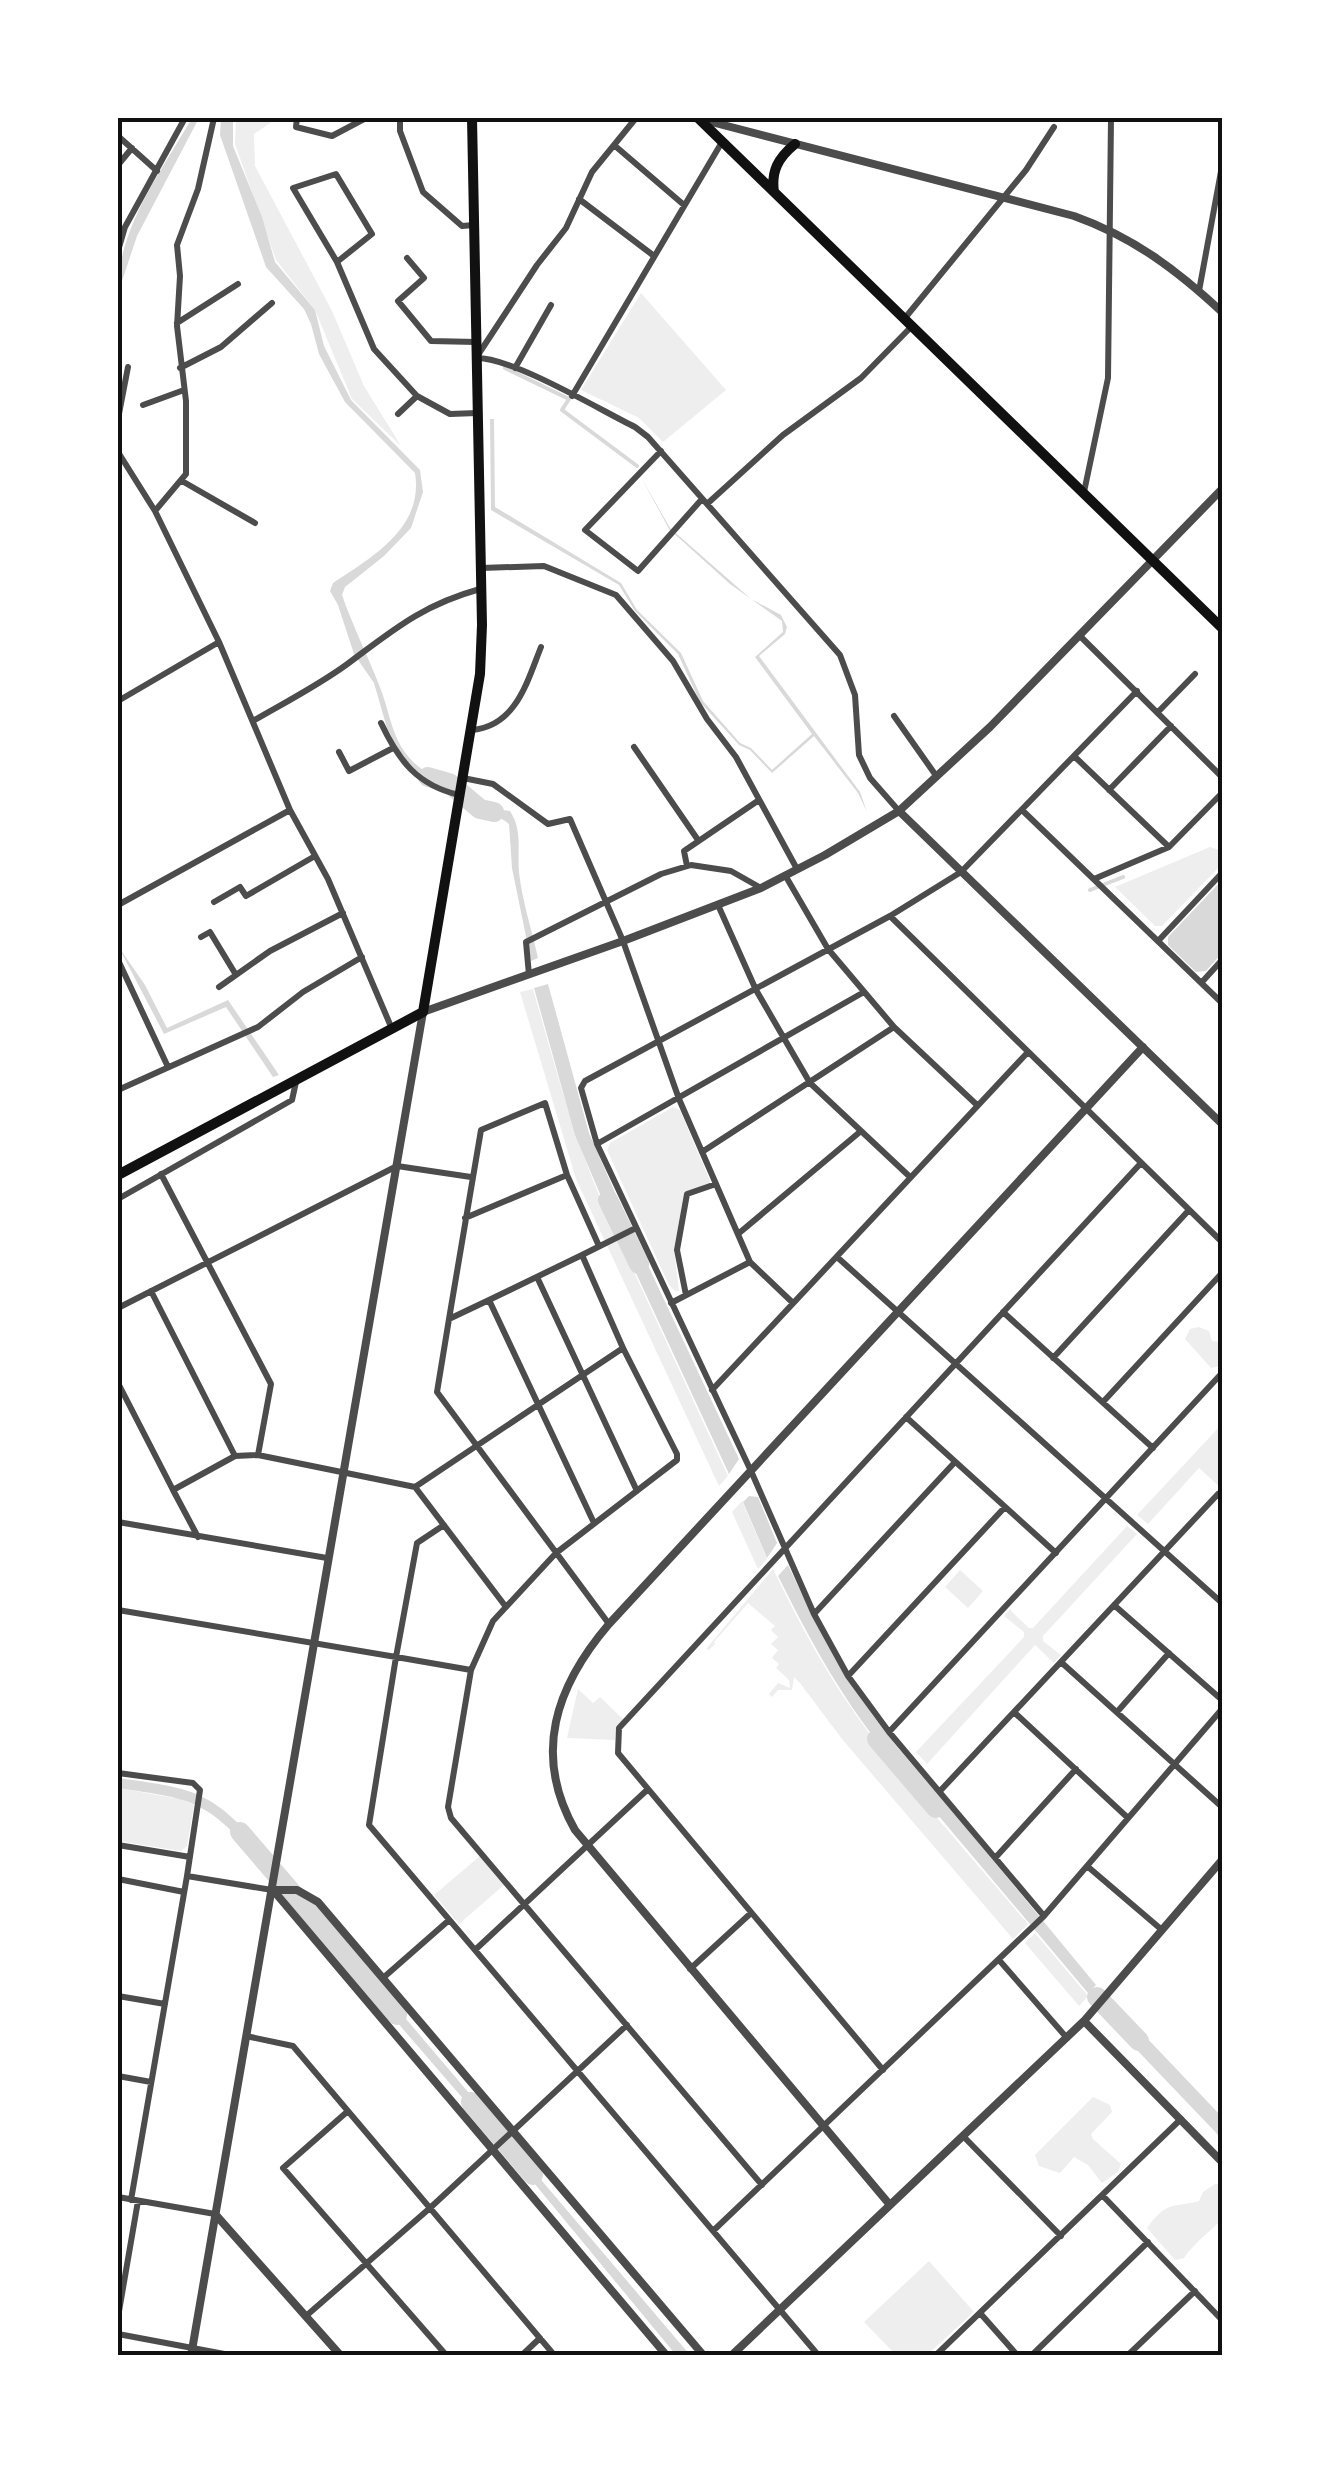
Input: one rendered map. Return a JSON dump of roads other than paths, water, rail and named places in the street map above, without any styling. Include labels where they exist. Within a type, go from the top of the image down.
[{"type":"main road","points":[[118,1174],[423,1012],[480,674],[482,589],[472,118]]},
{"type":"main road","points":[[697,118],[1222,628]]},
{"type":"main road","points":[[774,192],[776,166],[794,144]]},
{"type":"street","points":[[118,251],[125,227],[185,118]]},
{"type":"street","points":[[155,511],[182,481],[187,436],[177,323],[177,246],[198,189],[214,118]]},
{"type":"street","points":[[297,118],[296,126],[332,136],[366,118]]},
{"type":"street","points":[[400,118],[400,131],[424,192],[462,226],[474,225]]},
{"type":"street","points":[[476,358],[566,228],[592,172],[636,118]]},
{"type":"street","points":[[697,118],[1108,228],[1144,247],[1222,312]]},
{"type":"street","points":[[733,129],[740,118]]},
{"type":"street","points":[[1084,492],[1108,378],[1111,118]]},
{"type":"street","points":[[660,451],[585,530],[638,571],[704,502],[783,435],[861,378],[909,322],[1054,127]]},
{"type":"street","points":[[118,136],[157,171]]},
{"type":"street","points":[[572,396],[722,142]]},
{"type":"street","points":[[614,145],[684,206]]},
{"type":"street","points":[[118,165],[132,148]]},
{"type":"street","points":[[1200,290],[1222,168]]},
{"type":"street","points":[[337,262],[372,234],[336,174],[293,188],[337,262],[374,349],[417,396],[450,414],[478,412]]},
{"type":"street","points":[[579,200],[654,256]]},
{"type":"street","points":[[407,258],[424,278],[398,300],[432,341],[476,342]]},
{"type":"street","points":[[177,323],[238,284]]},
{"type":"street","points":[[180,368],[221,348],[272,302]]},
{"type":"street","points":[[514,368],[551,305]]},
{"type":"street","points":[[476,358],[514,368],[635,427],[660,451],[840,655],[854,695],[859,755],[870,778],[898,811],[1222,1124]]},
{"type":"street","points":[[118,419],[128,367]]},
{"type":"street","points":[[143,405],[184,390]]},
{"type":"street","points":[[398,414],[417,396]]},
{"type":"street","points":[[118,452],[155,511],[219,642],[290,810],[343,913],[392,1029]]},
{"type":"street","points":[[182,481],[255,523]]},
{"type":"street","points":[[192,2351],[423,1012],[623,942],[761,888],[898,811],[938,778],[1222,489]]},
{"type":"street","points":[[481,568],[544,566],[616,595],[673,660],[707,719],[736,757],[797,869]]},
{"type":"street","points":[[252,721],[346,665],[409,617],[447,599],[482,589]]},
{"type":"street","points":[[1080,636],[1222,777]]},
{"type":"street","points":[[118,701],[219,642]]},
{"type":"street","points":[[472,730],[496,723],[518,703],[541,647]]},
{"type":"street","points":[[1158,712],[1195,674]]},
{"type":"street","points":[[1041,1918],[848,1676],[814,1614],[752,1471],[597,1144],[580,1088],[585,1081],[890,916],[961,872],[1137,691]]},
{"type":"street","points":[[894,716],[938,778]]},
{"type":"street","points":[[381,724],[411,772],[460,795]]},
{"type":"street","points":[[1109,790],[1172,726]]},
{"type":"street","points":[[634,747],[698,840]]},
{"type":"street","points":[[339,752],[350,771],[393,748]]},
{"type":"street","points":[[1074,756],[1169,848]]},
{"type":"street","points":[[463,778],[493,784],[548,824],[570,819],[623,942],[678,1099],[750,1262],[793,1304]]},
{"type":"street","points":[[1095,879],[1169,848],[1222,794]]},
{"type":"street","points":[[687,866],[684,851],[759,800]]},
{"type":"street","points":[[118,905],[290,810]]},
{"type":"street","points":[[1022,810],[1222,1002]]},
{"type":"street","points":[[214,902],[240,887],[246,896],[315,856]]},
{"type":"street","points":[[529,975],[526,942],[661,874],[687,866],[731,871],[761,888]]},
{"type":"street","points":[[1158,940],[1222,873]]},
{"type":"street","points":[[785,875],[828,949],[894,1027],[977,1105]]},
{"type":"street","points":[[718,905],[756,990],[810,1083],[909,1176]]},
{"type":"street","points":[[220,987],[270,951],[343,913]]},
{"type":"street","points":[[890,916],[1222,1242]]},
{"type":"street","points":[[201,937],[210,932],[236,976]]},
{"type":"street","points":[[118,1090],[258,1027],[303,992],[362,957]]},
{"type":"street","points":[[118,960],[168,1066]]},
{"type":"street","points":[[1202,982],[1222,960]]},
{"type":"street","points":[[597,1144],[864,992]]},
{"type":"street","points":[[702,1152],[894,1027]]},
{"type":"street","points":[[890,2205],[587,1846],[567,1815],[557,1783],[553,1760],[555,1720],[577,1664],[608,1624],[1143,1047]]},
{"type":"street","points":[[712,1390],[1028,1052]]},
{"type":"street","points":[[118,1198],[292,1100],[296,1080]]},
{"type":"street","points":[[599,1246],[567,1176],[545,1103],[480,1130],[437,1392],[608,1624]]},
{"type":"street","points":[[738,1234],[861,1131]]},
{"type":"street","points":[[883,2070],[618,1754],[619,1728],[1141,1163]]},
{"type":"street","points":[[118,1308],[397,1166],[472,1177]]},
{"type":"street","points":[[162,1174],[271,1384],[258,1456]]},
{"type":"street","points":[[465,1218],[567,1176]]},
{"type":"street","points":[[686,1295],[677,1250],[687,1194],[716,1184]]},
{"type":"street","points":[[1054,1358],[1189,1210]]},
{"type":"street","points":[[449,1320],[636,1228]]},
{"type":"street","points":[[582,1254],[623,1348],[677,1454],[674,1466],[556,1553],[493,1622],[471,1670],[448,1807],[451,1818],[762,2185]]},
{"type":"street","points":[[836,1257],[1222,1603]]},
{"type":"street","points":[[671,1303],[750,1262]]},
{"type":"street","points":[[1103,1402],[1222,1273]]},
{"type":"street","points":[[538,1276],[638,1492]]},
{"type":"street","points":[[152,1291],[235,1456]]},
{"type":"street","points":[[490,1300],[594,1523]]},
{"type":"street","points":[[1003,1312],[1152,1448]]},
{"type":"street","points":[[416,1488],[623,1348]]},
{"type":"street","points":[[890,1732],[1222,1373]]},
{"type":"street","points":[[118,1383],[198,1537]]},
{"type":"street","points":[[906,1417],[1056,1552]]},
{"type":"street","points":[[173,1490],[235,1456],[258,1456],[416,1488],[506,1607]]},
{"type":"street","points":[[814,1614],[955,1462]]},
{"type":"street","points":[[941,1790],[1164,1550],[1218,1494],[1222,1498]]},
{"type":"street","points":[[848,1676],[1006,1507]]},
{"type":"street","points":[[118,1522],[327,1558]]},
{"type":"street","points":[[444,1525],[416,1544],[369,1825],[818,2356]]},
{"type":"street","points":[[1114,1605],[1222,1700]]},
{"type":"street","points":[[118,1610],[471,1670]]},
{"type":"street","points":[[1118,1712],[1169,1653]]},
{"type":"street","points":[[1062,1662],[1222,1807]]},
{"type":"street","points":[[713,2231],[1041,1918],[1222,1709]]},
{"type":"street","points":[[1015,1712],[1128,1818]]},
{"type":"street","points":[[996,1857],[1076,1770]]},
{"type":"street","points":[[118,1773],[193,1783],[200,1790],[151,2082],[118,2317]]},
{"type":"street","points":[[474,1950],[647,1790]]},
{"type":"street","points":[[118,1845],[190,1857]]},
{"type":"street","points":[[731,2356],[1084,2022],[1222,1860]]},
{"type":"street","points":[[1087,1866],[1162,1930]]},
{"type":"street","points":[[187,1876],[308,1894],[384,1978],[704,2356]]},
{"type":"street","points":[[118,1879],[184,1892]]},
{"type":"street","points":[[273,1890],[667,2356]]},
{"type":"street","points":[[690,1969],[751,1913]]},
{"type":"street","points":[[384,1978],[448,1921]]},
{"type":"street","points":[[999,1960],[1067,2038]]},
{"type":"street","points":[[118,1996],[164,2004]]},
{"type":"street","points":[[1084,2022],[1222,2162]]},
{"type":"street","points":[[306,2316],[430,2208],[627,2025]]},
{"type":"street","points":[[245,2036],[293,2046],[555,2356]]},
{"type":"street","points":[[118,2076],[151,2082]]},
{"type":"street","points":[[348,2111],[283,2168],[447,2356]]},
{"type":"street","points":[[935,2356],[1181,2120]]},
{"type":"street","points":[[963,2136],[1061,2236]]},
{"type":"street","points":[[1103,2196],[1222,2320]]},
{"type":"street","points":[[118,2197],[215,2214],[341,2356]]},
{"type":"street","points":[[1031,2356],[1148,2242]]},
{"type":"street","points":[[1128,2356],[1195,2291]]},
{"type":"street","points":[[980,2312],[1018,2356]]},
{"type":"street","points":[[118,2334],[234,2356]]},
{"type":"street","points":[[521,2356],[540,2338]]},
{"type":"waterway","points":[[505,368],[569,399],[562,410],[637,466]]},
{"type":"waterway","points":[[428,777],[449,783],[480,809],[494,812]]},
{"type":"waterway","points":[[1090,890],[1123,877]]},
{"type":"waterway","points":[[608,1200],[639,1264]]},
{"type":"waterway","points":[[877,1739],[936,1808]]},
{"type":"waterway","points":[[240,1832],[397,2015]]},
{"type":"waterway","points":[[1097,1997],[1139,2041]]},
{"type":"waterway","points":[[471,2102],[533,2175]]}]
